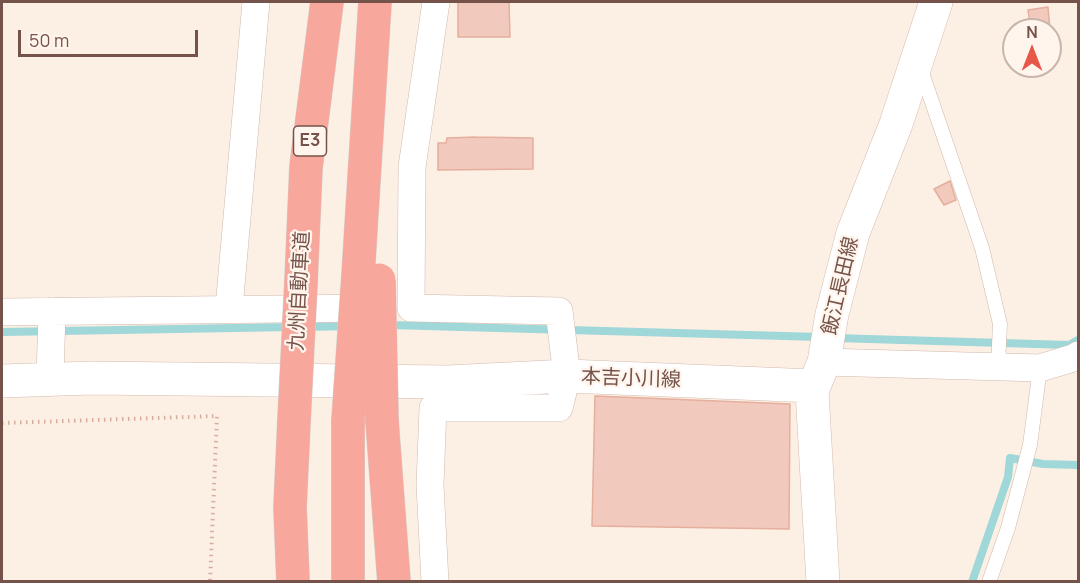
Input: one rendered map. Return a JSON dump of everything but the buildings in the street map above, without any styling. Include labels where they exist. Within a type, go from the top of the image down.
[{"type":"highway","name":"九州自動車道","points":[[293,582],[290,507],[306,166],[327,2]]},
{"type":"highway","points":[[375,5],[369,278],[394,582]]},
{"type":"highway","points":[[348,582],[348,421],[369,278]]},
{"type":"highway","points":[[286,582],[290,507]]},
{"type":"main road","name":"飯江長田線","points":[[823,582],[812,391],[819,374],[853,233],[896,124],[936,2]]},
{"type":"main road","name":"本吉小川線","points":[[2,381],[92,378],[448,382],[567,376],[819,374]]},
{"type":"street","points":[[230,308],[256,2]]},
{"type":"street","points":[[411,308],[411,167],[436,2]]},
{"type":"street","points":[[2,312],[230,308],[559,311],[567,376],[559,408],[434,408],[430,485],[435,582]]},
{"type":"street","points":[[50,379],[52,311]]},
{"type":"street","points":[[819,374],[998,366],[1040,368],[1078,355]]},
{"type":"lane","points":[[917,60],[982,248],[1000,324],[998,366]]},
{"type":"lane","points":[[989,582],[1008,528],[1030,445],[1040,368]]},
{"type":"path","points":[[2,423],[217,416],[210,582]]},
{"type":"waterway","points":[[389,325],[820,337]]},
{"type":"waterway","points":[[308,327],[347,326]]},
{"type":"waterway","points":[[2,332],[293,327]]},
{"type":"waterway","points":[[835,338],[1069,345],[1078,340]]},
{"type":"waterway","points":[[972,582],[1008,477],[1010,458],[1043,464],[1078,465]]}]
